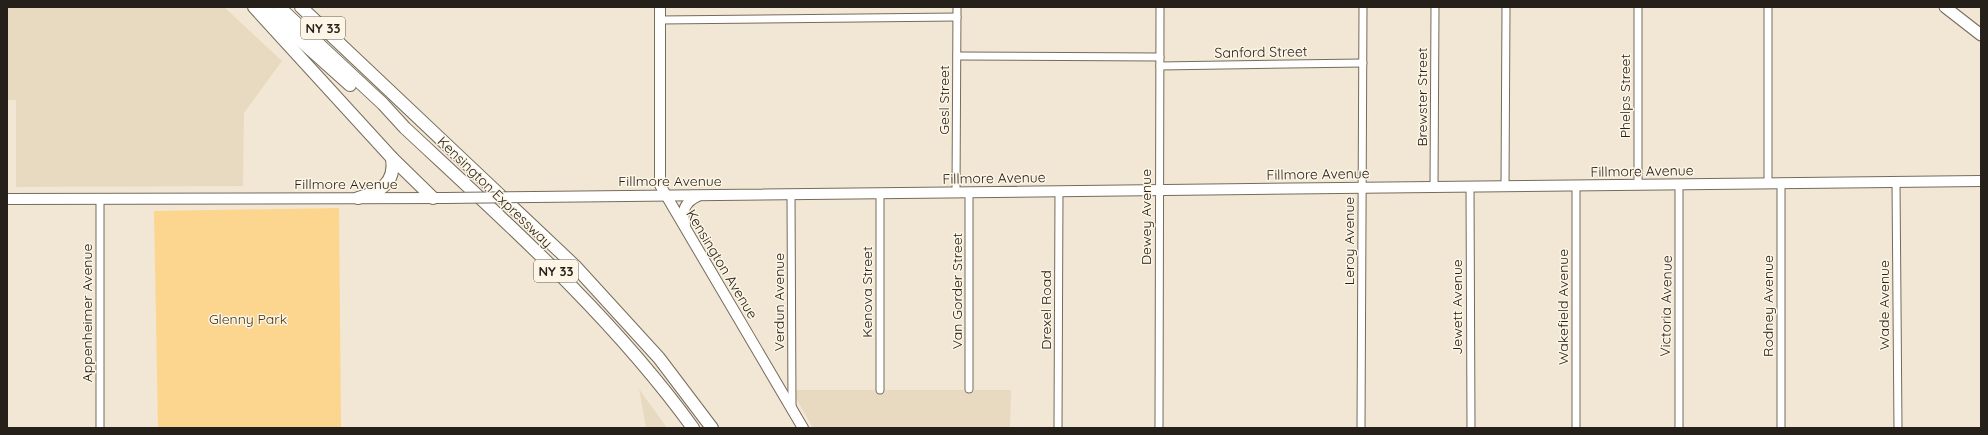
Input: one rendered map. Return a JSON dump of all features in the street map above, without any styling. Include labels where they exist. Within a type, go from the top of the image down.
[{"type":"highway","points":[[254,7],[392,158],[438,198]]},
{"type":"highway","points":[[263,7],[378,109],[405,128]]},
{"type":"highway","name":"Kensington Expressway","points":[[279,7],[383,104],[405,128],[563,278],[628,348],[693,428]]},
{"type":"highway","name":"Kensington Expressway","points":[[301,7],[575,266],[659,358],[712,428]]},
{"type":"highway","points":[[358,198],[374,193],[387,182],[392,171],[392,158]]},
{"type":"main road","points":[[1945,7],[1981,35]]},
{"type":"street","name":"Kensington Avenue","points":[[660,7],[660,185],[803,428]]},
{"type":"street","name":"Gesl Street","points":[[956,192],[957,7]]},
{"type":"street","name":"Dewey Avenue","points":[[1159,428],[1160,7]]},
{"type":"street","name":"Leroy Avenue","points":[[1361,428],[1363,7]]},
{"type":"street","name":"Brewster Street","points":[[1434,187],[1435,7]]},
{"type":"street","points":[[1505,186],[1506,7]]},
{"type":"street","name":"Phelps Street","points":[[1638,7],[1638,185]]},
{"type":"street","points":[[1768,7],[1768,183]]},
{"type":"street","points":[[660,20],[957,17]]},
{"type":"street","points":[[957,56],[1160,57]]},
{"type":"street","name":"Sanford Street","points":[[1160,66],[1363,63]]},
{"type":"street","name":"Fillmore Avenue","points":[[7,199],[666,196],[1981,181]]},
{"type":"street","name":"Wade Avenue","points":[[1896,182],[1898,428]]},
{"type":"street","name":"Rodney Avenue","points":[[1781,183],[1781,428]]},
{"type":"street","name":"Victoria Avenue","points":[[1679,428],[1680,184]]},
{"type":"street","name":"Wakefield Avenue","points":[[1576,186],[1576,428]]},
{"type":"street","name":"Jewett Avenue","points":[[1470,187],[1471,428]]},
{"type":"street","name":"Drexel Road","points":[[1058,428],[1059,191]]},
{"type":"street","name":"Van Gorder Street","points":[[969,192],[970,389]]},
{"type":"street","name":"Kenova Street","points":[[880,193],[880,390]]},
{"type":"street","name":"Verdun Avenue","points":[[792,194],[792,411]]},
{"type":"street","points":[[687,232],[682,216],[685,207],[690,200],[700,195]]},
{"type":"street","name":"Appenheimer Avenue","points":[[100,199],[100,428]]},
{"type":"shaded area","points":[[7,7],[224,7],[282,61],[244,113],[243,186],[16,187],[16,100],[7,100]]},
{"type":"shaded area","points":[[639,389],[667,428],[646,428]]},
{"type":"shaded area","points":[[796,390],[1011,390],[1010,428],[813,428],[796,398]]},
{"type":"green space","name":"Glenny Park","points":[[339,208],[341,428],[158,428],[154,211]]}]
